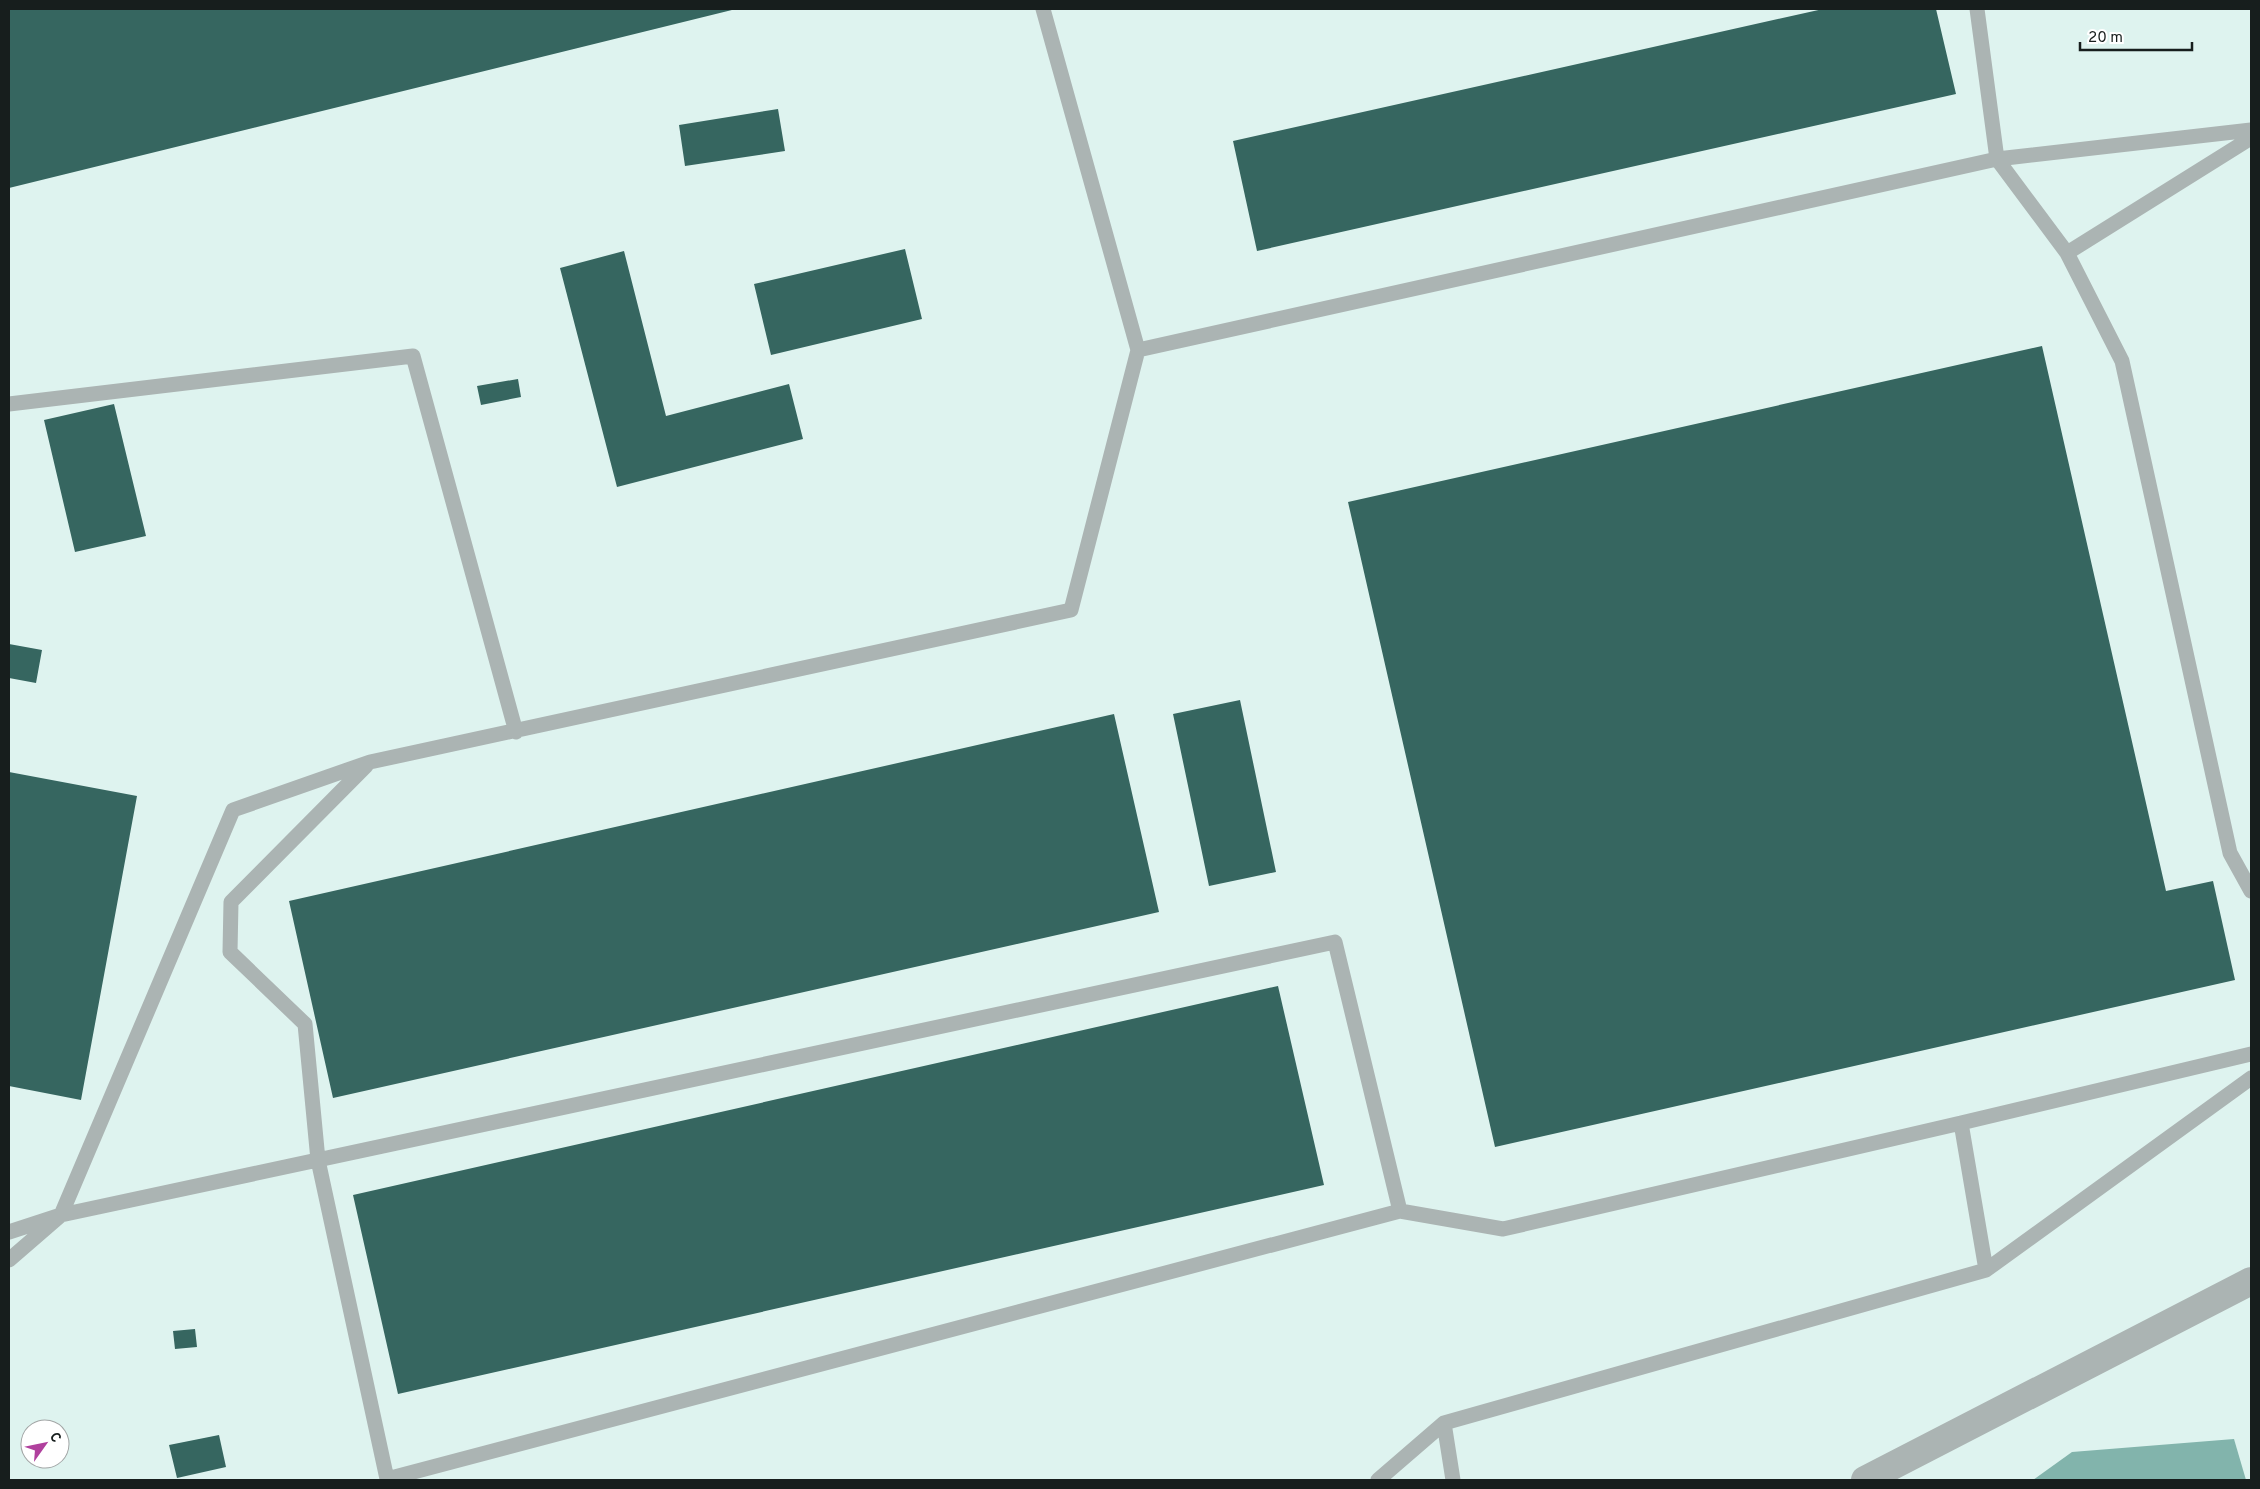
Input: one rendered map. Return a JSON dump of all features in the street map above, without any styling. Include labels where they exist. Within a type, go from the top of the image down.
[{"type":"street","points":[[1865,1480],[2251,1281]]},
{"type":"lane","points":[[9,1260],[61,1214],[232,810],[370,762],[516,732],[1071,610],[1138,350],[1043,9]]},
{"type":"lane","points":[[1977,9],[1997,160],[2067,253],[2122,360],[2230,853],[2251,891]]},
{"type":"lane","points":[[1138,350],[1997,160],[2251,130]]},
{"type":"lane","points":[[2067,253],[2251,138]]},
{"type":"lane","points":[[9,404],[413,356],[516,732]]},
{"type":"lane","points":[[370,762],[231,902],[230,952],[305,1024],[318,1160],[387,1479],[1400,1211],[1503,1228],[1961,1123],[2251,1054]]},
{"type":"lane","points":[[9,1232],[61,1214],[1335,942],[1400,1211]]},
{"type":"lane","points":[[1378,1480],[1444,1423],[1986,1270],[2251,1078]]},
{"type":"lane","points":[[1961,1123],[1986,1270]]},
{"type":"lane","points":[[1444,1423],[1453,1480]]},
{"type":"green space","points":[[2234,1439],[2246,1480],[2033,1480],[2072,1452]]},
{"type":"building","points":[[9,9],[736,9],[9,188]]},
{"type":"building","points":[[1823,9],[1936,9],[1956,94],[1257,251],[1233,141]]},
{"type":"building","points":[[778,109],[785,151],[685,166],[679,125]]},
{"type":"building","points":[[905,249],[922,319],[771,355],[754,284]]},
{"type":"building","points":[[624,251],[666,416],[789,384],[803,439],[617,487],[560,268]]},
{"type":"building","points":[[2042,346],[2166,891],[2213,881],[2235,980],[1495,1147],[1348,502]]},
{"type":"building","points":[[518,379],[521,397],[481,405],[477,386]]},
{"type":"building","points":[[114,404],[146,536],[75,552],[44,420]]},
{"type":"building","points":[[9,644],[42,650],[36,683],[9,678]]},
{"type":"building","points":[[1240,700],[1276,872],[1209,886],[1173,714]]},
{"type":"building","points":[[1114,714],[1159,912],[333,1098],[289,901]]},
{"type":"building","points":[[9,772],[137,796],[81,1100],[9,1086]]},
{"type":"building","points":[[1278,986],[1324,1185],[398,1394],[353,1195]]},
{"type":"building","points":[[195,1329],[197,1347],[175,1349],[173,1331]]},
{"type":"building","points":[[219,1435],[226,1467],[177,1478],[169,1445]]}]
